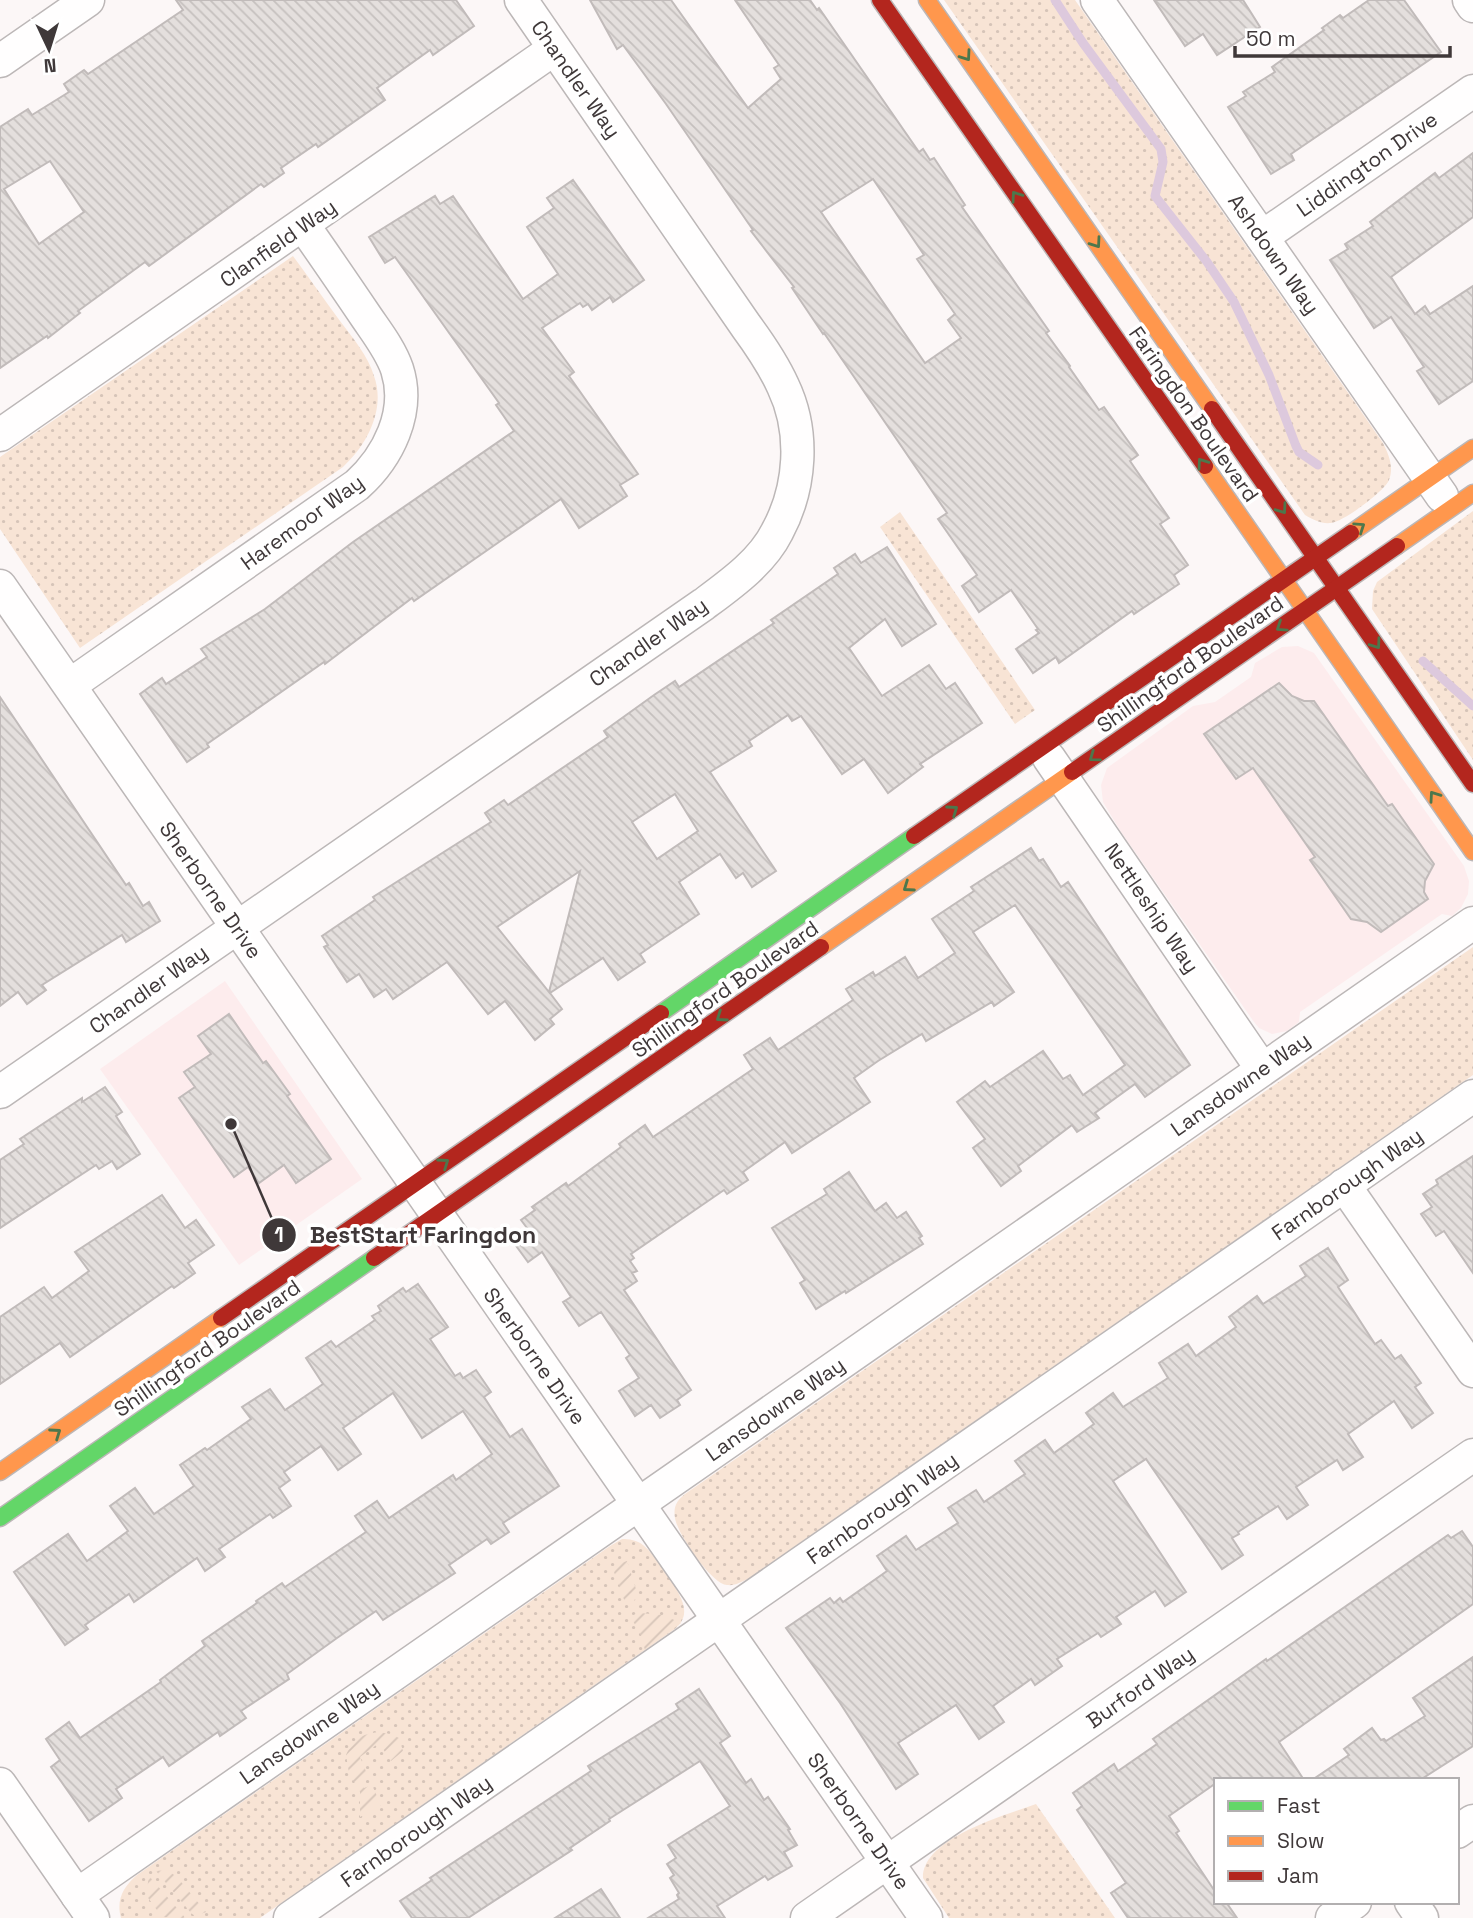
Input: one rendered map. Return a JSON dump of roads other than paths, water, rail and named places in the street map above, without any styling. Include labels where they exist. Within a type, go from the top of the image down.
[{"type":"street","points":[[0,61],[88,0]]},
{"type":"street","name":"Chandler Way","points":[[0,1092],[733,582],[756,561],[777,534],[797,477],[793,416],[785,388],[771,362],[521,0]]},
{"type":"street","name":"Faringdon Boulevard","points":[[880,0],[965,89],[1316,557],[1473,783]]},
{"type":"street","name":"Faringdon Boulevard","points":[[927,0],[965,89],[1283,579],[1473,852]]},
{"type":"street","name":"Ashdown Way","points":[[1097,0],[1430,478],[1462,500]]},
{"type":"street","points":[[1469,0],[1473,6]]},
{"type":"street","name":"Clanfield Way","points":[[0,435],[555,49]]},
{"type":"street","name":"Liddington Drive","points":[[1262,237],[1473,90]]},
{"type":"street","name":"Haremoor Way","points":[[70,685],[357,485],[374,470],[386,451],[395,430],[399,409],[397,369],[372,325],[303,225]]},
{"type":"street","name":"Shillingford Boulevard","points":[[0,1472],[1473,448]]},
{"type":"street","name":"Shillingford Boulevard","points":[[0,1518],[1462,500]]},
{"type":"street","name":"Sherborne Drive","points":[[0,586],[926,1918]]},
{"type":"street","name":"Nettleship Way","points":[[1042,748],[1262,1069]]},
{"type":"street","name":"Lansdowne Way","points":[[85,1906],[639,1504],[1473,923]]},
{"type":"street","name":"Farnborough Way","points":[[290,1918],[1473,1096]]},
{"type":"street","points":[[1344,1185],[1473,1371]]},
{"type":"street","name":"Burford Way","points":[[807,1918],[1473,1455]]},
{"type":"street","points":[[0,1784],[85,1906]]},
{"type":"waterway","points":[[1055,0],[1083,43],[1161,149],[1163,162],[1155,196],[1207,262],[1234,302],[1269,375],[1299,452],[1318,465]]},
{"type":"waterway","points":[[1423,661],[1473,706]]},
{"type":"place","name":"BestStart Faringdon","points":[[231,1124]]}]
